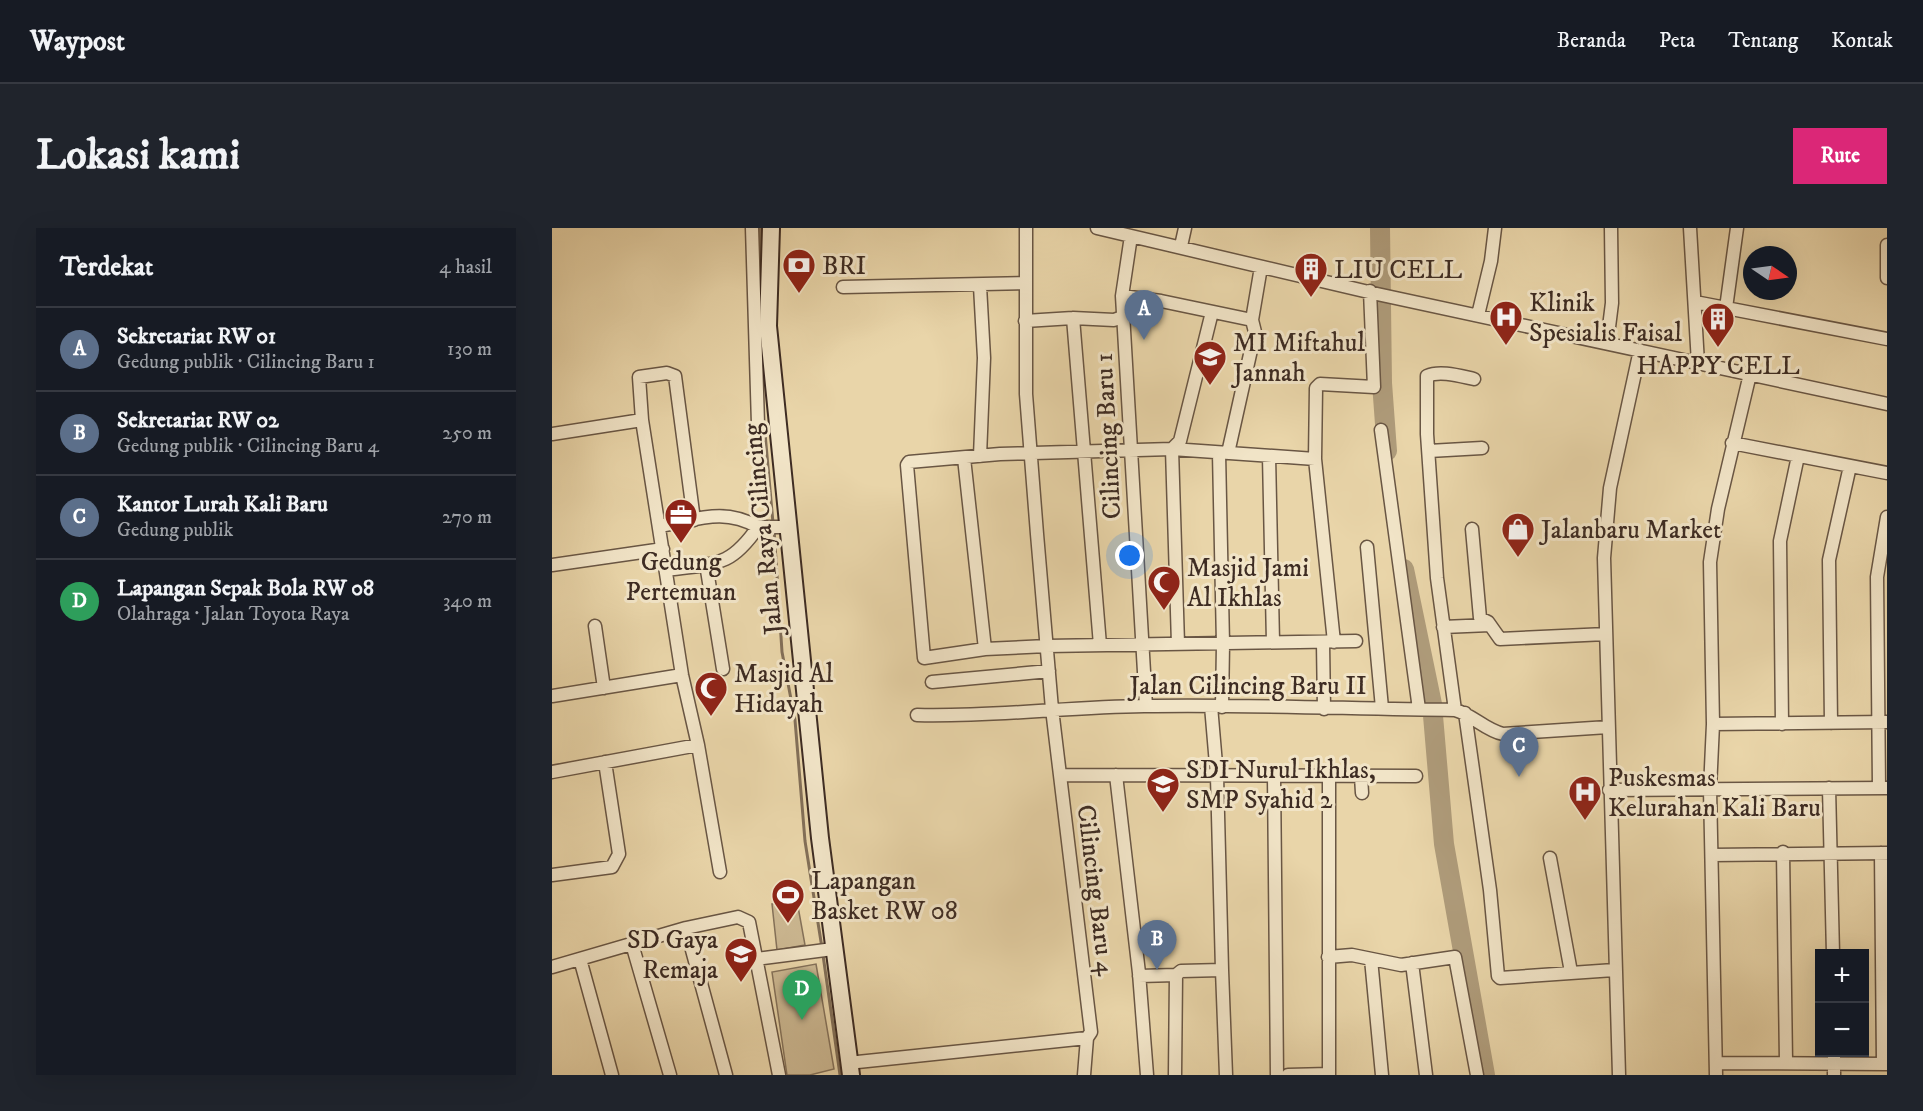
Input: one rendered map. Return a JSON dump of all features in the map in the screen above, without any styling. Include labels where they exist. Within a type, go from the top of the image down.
[{"type":"street","points":[[752,228],[758,424]]},
{"type":"street","name":"Jalan Raya Cilincing","points":[[771,228],[768,326],[784,527],[829,949],[850,1069]]},
{"type":"street","name":"Cilincing Baru 4","points":[[1026,228],[1026,394],[1052,709],[1091,1032],[1087,1038],[1084,1075]]},
{"type":"street","points":[[1097,228],[1392,297],[1887,404]]},
{"type":"street","points":[[1181,246],[1185,228]]},
{"type":"street","points":[[1478,315],[1491,261],[1495,228]]},
{"type":"street","points":[[1607,343],[1612,303],[1611,228]]},
{"type":"street","points":[[1690,228],[1698,363]]},
{"type":"street","points":[[1726,308],[1737,228]]},
{"type":"street","name":"Cilincing Baru 1","points":[[1131,236],[1122,296],[1122,317],[1146,706]]},
{"type":"street","points":[[1887,245],[1887,278]]},
{"type":"street","points":[[1226,1075],[1216,776],[1216,707],[1224,644],[1223,453],[1255,332],[1252,320],[1261,267]]},
{"type":"street","points":[[843,287],[1025,284]]},
{"type":"street","points":[[980,286],[984,358],[980,456]]},
{"type":"street","points":[[1324,709],[1328,642],[1315,459],[1317,385],[1374,387],[1373,292]]},
{"type":"street","points":[[1122,296],[1252,320]]},
{"type":"street","points":[[1695,302],[1887,339]]},
{"type":"street","points":[[1178,644],[1172,449],[1180,441],[1212,312]]},
{"type":"street","points":[[1025,321],[1073,318],[1114,320],[1122,317]]},
{"type":"street","points":[[1073,318],[1100,645]]},
{"type":"street","points":[[1619,1075],[1609,790],[1605,518],[1640,350]]},
{"type":"street","points":[[694,520],[675,376],[672,373],[639,377],[642,420],[682,675],[698,746],[720,872]]},
{"type":"street","points":[[1474,379],[1441,374],[1427,376],[1429,452],[1443,627],[1455,711],[1490,890],[1498,976],[1500,978],[1614,970]]},
{"type":"street","points":[[1712,855],[1783,852],[1884,853],[1885,1064],[1786,1062],[1716,1069],[1710,789],[1713,724],[1710,562],[1718,508],[1750,374]]},
{"type":"street","points":[[552,434],[642,420]]},
{"type":"street","points":[[1381,429],[1421,710]]},
{"type":"street","points":[[1732,443],[1887,473]]},
{"type":"street","points":[[1429,452],[1482,448]]},
{"type":"street","points":[[1315,459],[1172,449],[980,456],[907,463],[925,658],[985,649],[1047,646],[1356,641]]},
{"type":"street","points":[[1269,456],[1273,642]]},
{"type":"street","points":[[1782,724],[1780,541],[1798,456]]},
{"type":"street","points":[[964,458],[985,649]]},
{"type":"street","points":[[1831,723],[1829,560],[1850,466]]},
{"type":"street","points":[[659,526],[724,514],[762,527],[784,527]]},
{"type":"street","points":[[1609,790],[1883,788],[1883,722],[1877,577],[1887,517]]},
{"type":"street","points":[[667,570],[706,564],[735,556],[762,527]]},
{"type":"street","points":[[1472,529],[1480,618],[1491,625],[1496,637],[1500,639],[1606,634]]},
{"type":"street","points":[[1367,546],[1382,708]]},
{"type":"street","points":[[552,565],[663,549]]},
{"type":"street","points":[[706,564],[723,669]]},
{"type":"street","points":[[1443,627],[1491,625]]},
{"type":"street","points":[[595,626],[604,688]]},
{"type":"street","points":[[932,682],[1049,671]]},
{"type":"street","points":[[552,696],[682,675]]},
{"type":"street","name":"Jalan Cilincing Baru II","points":[[917,715],[979,716],[1052,709],[1146,706],[1382,708],[1455,711]]},
{"type":"street","points":[[1455,711],[1492,731],[1503,734],[1608,727]]},
{"type":"street","points":[[1713,724],[1883,722]]},
{"type":"street","points":[[552,772],[698,746]]},
{"type":"street","points":[[552,861],[554,874],[612,867],[617,862],[619,854],[605,762]]},
{"type":"street","points":[[1060,775],[1416,776]]},
{"type":"street","points":[[1116,775],[1140,976],[1147,1075]]},
{"type":"street","points":[[1274,776],[1277,1075]]},
{"type":"street","points":[[1288,1075],[1329,1075],[1329,776]]},
{"type":"street","points":[[1361,776],[1362,792]]},
{"type":"street","points":[[1829,788],[1833,949]]},
{"type":"street","points":[[1783,852],[1786,1062]]},
{"type":"street","points":[[1550,858],[1571,972]]},
{"type":"street","points":[[552,967],[686,928],[738,917],[745,918],[749,922],[779,1075]]},
{"type":"street","points":[[686,928],[726,1075]]},
{"type":"street","points":[[633,944],[670,1075]]},
{"type":"street","points":[[756,959],[829,949]]},
{"type":"street","points":[[1328,957],[1352,955],[1401,965],[1456,958],[1477,1075]]},
{"type":"street","points":[[580,959],[612,1075]]},
{"type":"street","points":[[1371,959],[1382,1075]]},
{"type":"street","points":[[1412,963],[1426,1075]]},
{"type":"street","points":[[1140,976],[1176,975],[1181,971],[1222,970]]},
{"type":"street","points":[[1175,1075],[1176,975]]},
{"type":"street","points":[[850,1069],[1087,1038]]},
{"type":"shaded area","name":"Lapangan Basket RW 08","points":[[797,901],[805,945],[777,950],[772,904]]},
{"type":"shaded area","points":[[816,964],[834,1069],[810,1075],[787,1075],[772,972]]},
{"type":"waterway","points":[[760,228],[760,304]]},
{"type":"waterway","points":[[1380,228],[1382,383],[1387,451]]},
{"type":"waterway","points":[[764,422],[773,523]]},
{"type":"waterway","points":[[774,529],[782,652],[795,720],[805,841],[822,948]]},
{"type":"waterway","points":[[1404,569],[1432,704],[1444,844],[1485,1075]]},
{"type":"waterway","points":[[823,955],[840,1075]]},
{"type":"place","name":"BRI","points":[[799,294]]},
{"type":"place","name":"LIU CELL","points":[[1311,298]]},
{"type":"place","name":"Sekretariat RW 01","points":[[1144,340]]},
{"type":"place","name":"Klinik Spesialis Faisal","points":[[1506,346]]},
{"type":"place","name":"HAPPY CELL","points":[[1718,348]]},
{"type":"place","name":"MI Miftahul Jannah","points":[[1210,386]]},
{"type":"place","name":"Gedung Pertemuan","points":[[681,544]]},
{"type":"place","name":"Jalanbaru Market","points":[[1518,558]]},
{"type":"place","name":"Masjid Jami Al Ikhlas","points":[[1164,611]]},
{"type":"place","name":"Masjid Al Hidayah","points":[[711,717]]},
{"type":"place","name":"Kantor Lurah Kali Baru","points":[[1519,777]]},
{"type":"place","name":"SDI Nurul Ikhlas, SMP Syahid 2","points":[[1163,813]]},
{"type":"place","name":"Puskesmas Kelurahan Kali Baru","points":[[1585,821]]},
{"type":"place","name":"Lapangan Basket RW 08","points":[[788,924]]},
{"type":"place","name":"Sekretariat RW 02","points":[[1157,970]]},
{"type":"place","name":"SD Gaya Remaja","points":[[741,983]]},
{"type":"place","name":"Lapangan Sepak Bola RW 08","points":[[802,1020]]}]
